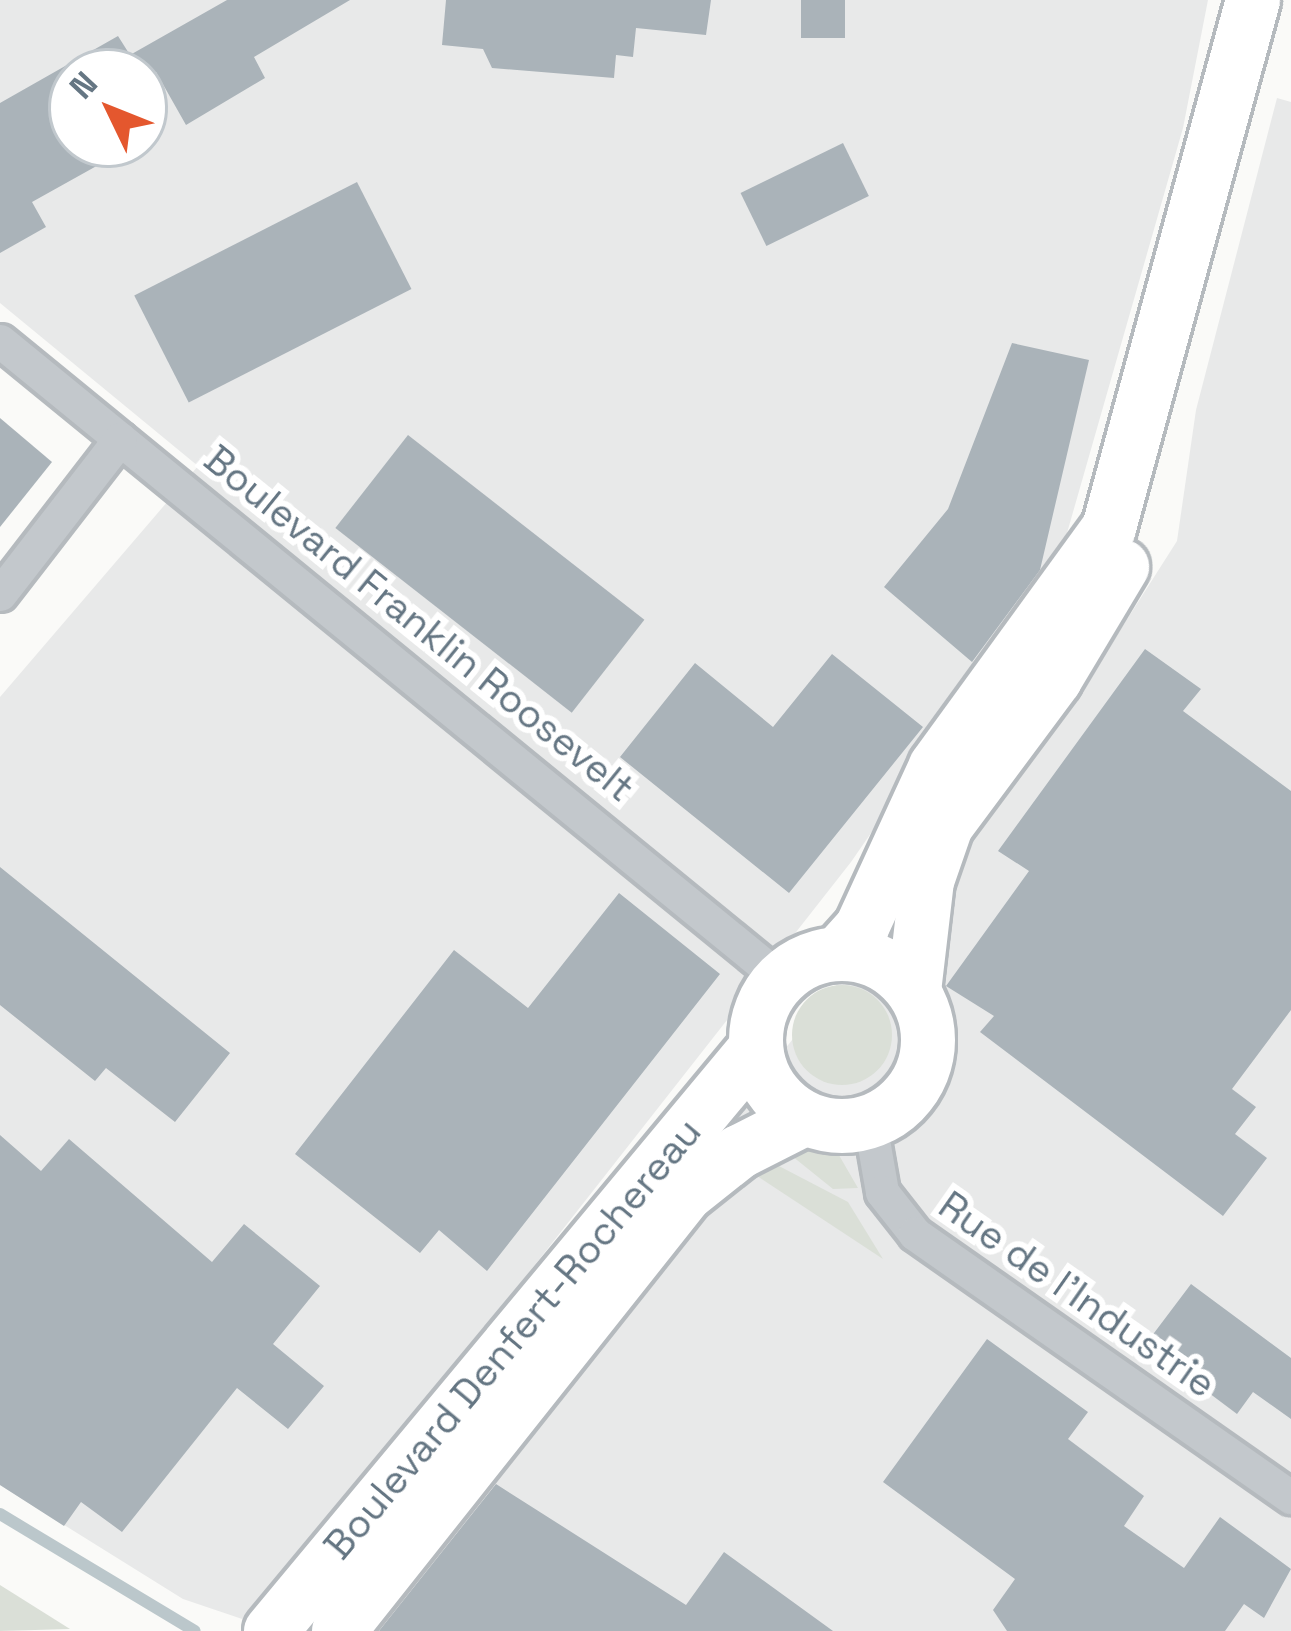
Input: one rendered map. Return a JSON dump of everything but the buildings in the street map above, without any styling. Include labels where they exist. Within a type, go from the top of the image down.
[{"type":"main road","points":[[781,979],[838,954],[862,927],[936,766],[1108,528],[1194,193],[1222,133],[1253,0]]},
{"type":"main road","points":[[914,991],[927,880],[946,826],[1104,602],[1162,470],[1223,209],[1222,133]]},
{"type":"main road","points":[[838,954],[893,970],[914,991],[928,1028],[925,1068],[904,1102],[870,1123]]},
{"type":"main road","name":"Boulevard Denfert-Rochereau","points":[[271,1631],[756,1048],[761,1010],[781,979]]},
{"type":"main road","points":[[756,1048],[780,1101],[804,1119]]},
{"type":"main road","name":"Boulevard Denfert-Rochereau","points":[[339,1631],[686,1194],[739,1151],[804,1119],[870,1123]]},
{"type":"street","name":"Boulevard Franklin Roosevelt","points":[[0,341],[781,979]]},
{"type":"street","points":[[0,594],[120,439]]},
{"type":"street","name":"Rue de l'Industrie","points":[[870,1123],[882,1192],[915,1234],[1291,1497]]},
{"type":"shaded area","points":[[0,0],[1208,0],[1183,128],[1059,561],[851,862],[254,1623],[183,1599],[0,1485],[0,697],[198,466],[0,303]]},
{"type":"shaded area","points":[[1277,98],[1291,102],[1291,1631],[368,1631],[740,1105],[1119,632],[1177,541],[1196,410]]},
{"type":"shaded area","points":[[842,985],[861,989],[877,1000],[888,1016],[892,1035],[888,1054],[877,1070],[861,1081],[842,1085],[823,1081],[807,1070],[796,1054],[792,1035],[796,1016],[807,1000],[823,989]]},
{"type":"shaded area","points":[[804,1141],[836,1150],[858,1188],[833,1189],[792,1156],[762,1153]]},
{"type":"shaded area","points":[[777,1165],[848,1202],[883,1259],[754,1174]]},
{"type":"shaded area","points":[[0,1585],[70,1629],[0,1631]]},
{"type":"waterway","points":[[0,1514],[195,1631]]}]
